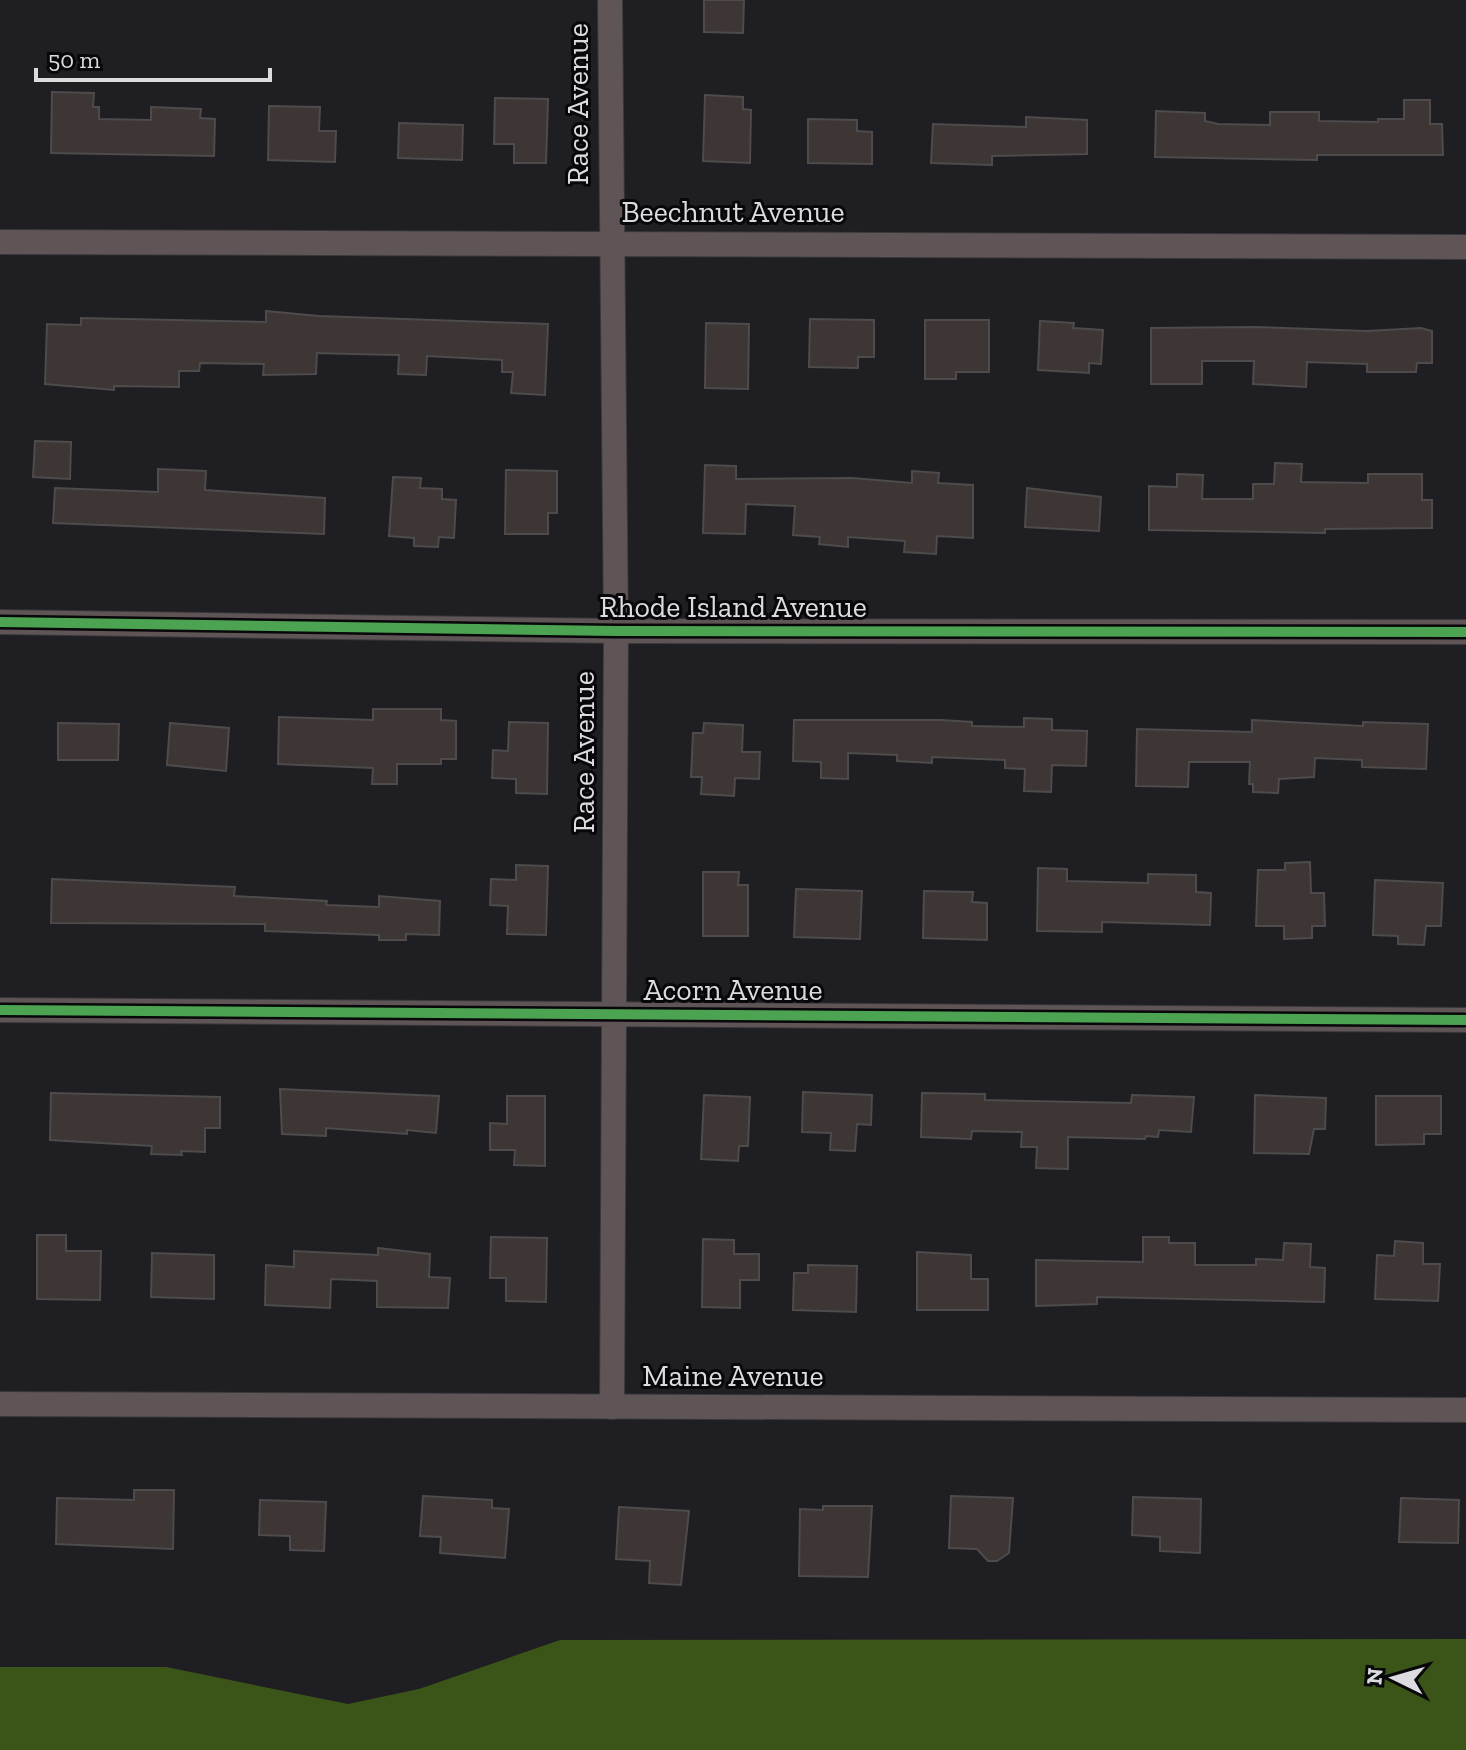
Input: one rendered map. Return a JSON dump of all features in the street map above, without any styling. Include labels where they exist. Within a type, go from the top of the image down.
[{"type":"street","name":"Race Avenue","points":[[610,0],[616,631],[612,1407]]},
{"type":"street","name":"Beechnut Avenue","points":[[0,242],[1466,247]]},
{"type":"street","name":"Rhode Island Avenue","points":[[0,622],[616,631],[1466,632]]},
{"type":"street","name":"Acorn Avenue","points":[[0,1010],[1466,1020]]},
{"type":"street","name":"Maine Avenue","points":[[0,1404],[1466,1410]]},
{"type":"green space","points":[[1466,1639],[1466,1750],[0,1750],[0,1667],[166,1667],[348,1704],[419,1689],[560,1640]]},
{"type":"building","points":[[704,0],[744,0],[743,33],[704,32]]},
{"type":"building","points":[[52,92],[94,93],[93,107],[99,107],[99,119],[151,120],[151,107],[201,109],[200,118],[215,119],[214,156],[51,153]]},
{"type":"building","points":[[705,95],[743,97],[743,109],[751,110],[750,163],[703,161]]},
{"type":"building","points":[[495,98],[548,99],[546,163],[514,163],[514,144],[494,144]]},
{"type":"building","points":[[1404,100],[1430,100],[1430,124],[1442,124],[1443,155],[1317,155],[1317,160],[1155,157],[1156,111],[1205,113],[1205,121],[1218,124],[1270,125],[1270,112],[1319,112],[1319,121],[1378,122],[1378,119],[1404,119]]},
{"type":"building","points":[[269,106],[320,107],[319,131],[336,131],[335,162],[268,160]]},
{"type":"building","points":[[1026,117],[1087,120],[1087,154],[992,156],[992,165],[931,163],[933,124],[1026,127]]},
{"type":"building","points":[[808,119],[857,120],[857,131],[872,132],[872,164],[808,163]]},
{"type":"building","points":[[399,123],[463,125],[462,160],[398,158]]},
{"type":"building","points":[[266,311],[319,316],[548,324],[545,395],[511,393],[513,372],[502,372],[502,360],[427,356],[426,375],[398,374],[399,355],[317,353],[316,374],[263,375],[264,364],[200,363],[199,371],[179,371],[179,387],[114,386],[114,390],[45,384],[47,324],[81,325],[81,318],[266,322]]},
{"type":"building","points":[[810,319],[874,320],[874,357],[858,357],[858,368],[809,367]]},
{"type":"building","points":[[925,320],[989,320],[989,372],[956,372],[956,379],[925,379]]},
{"type":"building","points":[[1040,321],[1074,323],[1073,328],[1103,330],[1101,364],[1089,363],[1089,373],[1038,370]]},
{"type":"building","points":[[706,323],[749,324],[748,389],[705,388]]},
{"type":"building","points":[[1255,327],[1367,331],[1421,328],[1432,331],[1432,363],[1417,363],[1416,372],[1367,372],[1367,364],[1307,362],[1306,387],[1253,384],[1254,361],[1202,361],[1202,384],[1151,384],[1151,328]]},
{"type":"building","points":[[35,441],[71,442],[70,479],[33,477]]},
{"type":"building","points":[[1275,463],[1302,464],[1301,482],[1368,483],[1368,474],[1422,474],[1422,500],[1432,500],[1432,528],[1325,529],[1325,533],[1149,530],[1149,486],[1177,487],[1177,474],[1203,475],[1202,499],[1253,499],[1253,484],[1274,484]]},
{"type":"building","points":[[705,465],[736,466],[736,479],[852,478],[912,483],[912,471],[939,473],[938,483],[973,485],[973,538],[937,536],[936,554],[904,552],[905,541],[848,537],[848,547],[819,544],[820,537],[793,535],[795,506],[746,504],[745,534],[703,533]]},
{"type":"building","points":[[158,469],[206,471],[205,490],[325,498],[324,534],[53,523],[55,488],[158,492]]},
{"type":"building","points":[[506,470],[557,471],[557,513],[548,513],[548,534],[505,534]]},
{"type":"building","points":[[393,477],[421,478],[420,488],[442,489],[442,499],[456,500],[454,538],[439,537],[438,547],[414,546],[414,538],[389,536]]},
{"type":"building","points":[[1027,488],[1101,497],[1099,531],[1025,527]]},
{"type":"building","points":[[373,709],[441,709],[441,720],[456,721],[456,759],[441,759],[441,764],[397,764],[397,784],[372,784],[373,768],[278,764],[279,717],[373,720]]},
{"type":"building","points":[[1024,718],[1052,719],[1052,730],[1087,731],[1086,766],[1052,765],[1051,792],[1024,791],[1025,769],[1005,768],[1005,760],[932,757],[932,763],[897,761],[897,755],[848,753],[848,779],[821,778],[821,762],[793,761],[794,720],[941,720],[972,722],[972,726],[1024,727]]},
{"type":"building","points":[[1252,720],[1363,726],[1363,722],[1428,724],[1426,769],[1362,767],[1362,760],[1315,758],[1314,777],[1279,779],[1278,793],[1253,792],[1253,784],[1249,784],[1250,762],[1189,762],[1188,787],[1136,786],[1137,729],[1252,732]]},
{"type":"building","points":[[509,722],[548,723],[547,794],[516,793],[516,779],[492,778],[493,750],[508,751]]},
{"type":"building","points":[[58,723],[119,724],[118,760],[58,760]]},
{"type":"building","points":[[170,723],[229,728],[226,771],[167,765]]},
{"type":"building","points":[[704,723],[743,725],[742,752],[760,752],[759,779],[735,778],[734,796],[701,794],[702,777],[691,777],[693,733],[703,733]]},
{"type":"building","points":[[1310,862],[1311,893],[1324,893],[1325,926],[1312,926],[1312,938],[1284,939],[1284,926],[1256,926],[1258,870],[1285,870],[1285,863]]},
{"type":"building","points":[[516,865],[548,866],[546,935],[507,934],[508,906],[490,905],[491,879],[516,880]]},
{"type":"building","points":[[1038,868],[1067,869],[1067,881],[1148,883],[1148,874],[1196,875],[1196,892],[1211,893],[1210,925],[1102,922],[1102,932],[1037,931]]},
{"type":"building","points":[[703,872],[739,872],[738,885],[748,885],[748,936],[703,936]]},
{"type":"building","points":[[52,879],[235,887],[234,896],[327,901],[326,905],[379,907],[379,896],[440,901],[439,935],[406,934],[406,940],[379,940],[379,935],[265,931],[265,924],[51,923]]},
{"type":"building","points":[[1375,880],[1443,883],[1441,926],[1426,926],[1424,945],[1398,944],[1398,936],[1373,935]]},
{"type":"building","points":[[796,889],[862,891],[860,939],[794,937]]},
{"type":"building","points":[[924,891],[973,892],[972,902],[987,903],[987,940],[923,938]]},
{"type":"building","points":[[280,1089],[439,1096],[436,1133],[326,1128],[326,1136],[282,1134]]},
{"type":"building","points":[[803,1092],[872,1095],[871,1125],[857,1124],[855,1151],[830,1150],[831,1133],[802,1132]]},
{"type":"building","points":[[51,1093],[220,1097],[220,1128],[205,1128],[205,1152],[181,1151],[182,1155],[151,1154],[152,1146],[50,1140]]},
{"type":"building","points":[[922,1093],[985,1094],[985,1100],[1131,1103],[1132,1095],[1194,1097],[1191,1132],[1159,1130],[1158,1137],[1146,1136],[1145,1139],[1068,1137],[1068,1169],[1036,1168],[1037,1147],[1021,1147],[1022,1132],[972,1131],[971,1139],[921,1137]]},
{"type":"building","points":[[704,1095],[750,1097],[748,1146],[739,1146],[738,1161],[701,1159]]},
{"type":"building","points":[[1255,1095],[1326,1098],[1325,1129],[1314,1129],[1309,1154],[1254,1153]]},
{"type":"building","points":[[507,1096],[545,1096],[545,1166],[514,1165],[515,1150],[490,1150],[490,1123],[507,1124]]},
{"type":"building","points":[[1376,1096],[1441,1096],[1441,1134],[1424,1134],[1424,1144],[1376,1145]]},
{"type":"building","points":[[37,1235],[66,1235],[66,1251],[101,1251],[100,1300],[37,1299]]},
{"type":"building","points":[[491,1237],[547,1238],[546,1302],[506,1301],[506,1278],[490,1278]]},
{"type":"building","points":[[1143,1237],[1169,1237],[1169,1243],[1195,1243],[1195,1265],[1256,1265],[1256,1259],[1283,1260],[1284,1243],[1311,1244],[1310,1267],[1325,1268],[1324,1302],[1097,1297],[1097,1304],[1036,1306],[1036,1260],[1143,1262]]},
{"type":"building","points":[[703,1239],[734,1240],[734,1254],[759,1254],[759,1280],[740,1280],[740,1308],[702,1307]]},
{"type":"building","points":[[1395,1241],[1423,1243],[1423,1264],[1440,1264],[1438,1301],[1375,1299],[1377,1255],[1394,1256]]},
{"type":"building","points":[[378,1248],[430,1254],[429,1277],[450,1278],[448,1308],[377,1307],[377,1281],[331,1279],[330,1308],[265,1305],[266,1265],[294,1267],[294,1251],[378,1255]]},
{"type":"building","points":[[917,1252],[971,1255],[971,1279],[988,1279],[988,1310],[917,1310]]},
{"type":"building","points":[[152,1253],[214,1255],[214,1299],[151,1297]]},
{"type":"building","points":[[808,1265],[857,1266],[856,1312],[793,1310],[794,1273],[808,1273]]},
{"type":"building","points":[[134,1490],[174,1490],[173,1549],[56,1544],[57,1498],[134,1500]]},
{"type":"building","points":[[423,1496],[492,1500],[492,1508],[509,1509],[505,1558],[440,1553],[441,1537],[420,1536]]},
{"type":"building","points":[[951,1496],[1013,1498],[1009,1553],[997,1561],[988,1561],[977,1549],[949,1548]]},
{"type":"building","points":[[1133,1497],[1201,1499],[1200,1553],[1160,1551],[1160,1537],[1132,1535]]},
{"type":"building","points":[[1401,1498],[1459,1500],[1458,1543],[1399,1542]]},
{"type":"building","points":[[260,1500],[326,1502],[324,1551],[290,1550],[290,1536],[259,1535]]},
{"type":"building","points":[[823,1506],[872,1506],[868,1577],[799,1576],[800,1509],[823,1510]]},
{"type":"building","points":[[619,1507],[689,1511],[681,1585],[649,1583],[650,1561],[616,1559]]},
{"type":"cycle path","points":[[0,622],[616,631],[1466,632]]},
{"type":"cycle path","points":[[0,1010],[1466,1020]]}]
